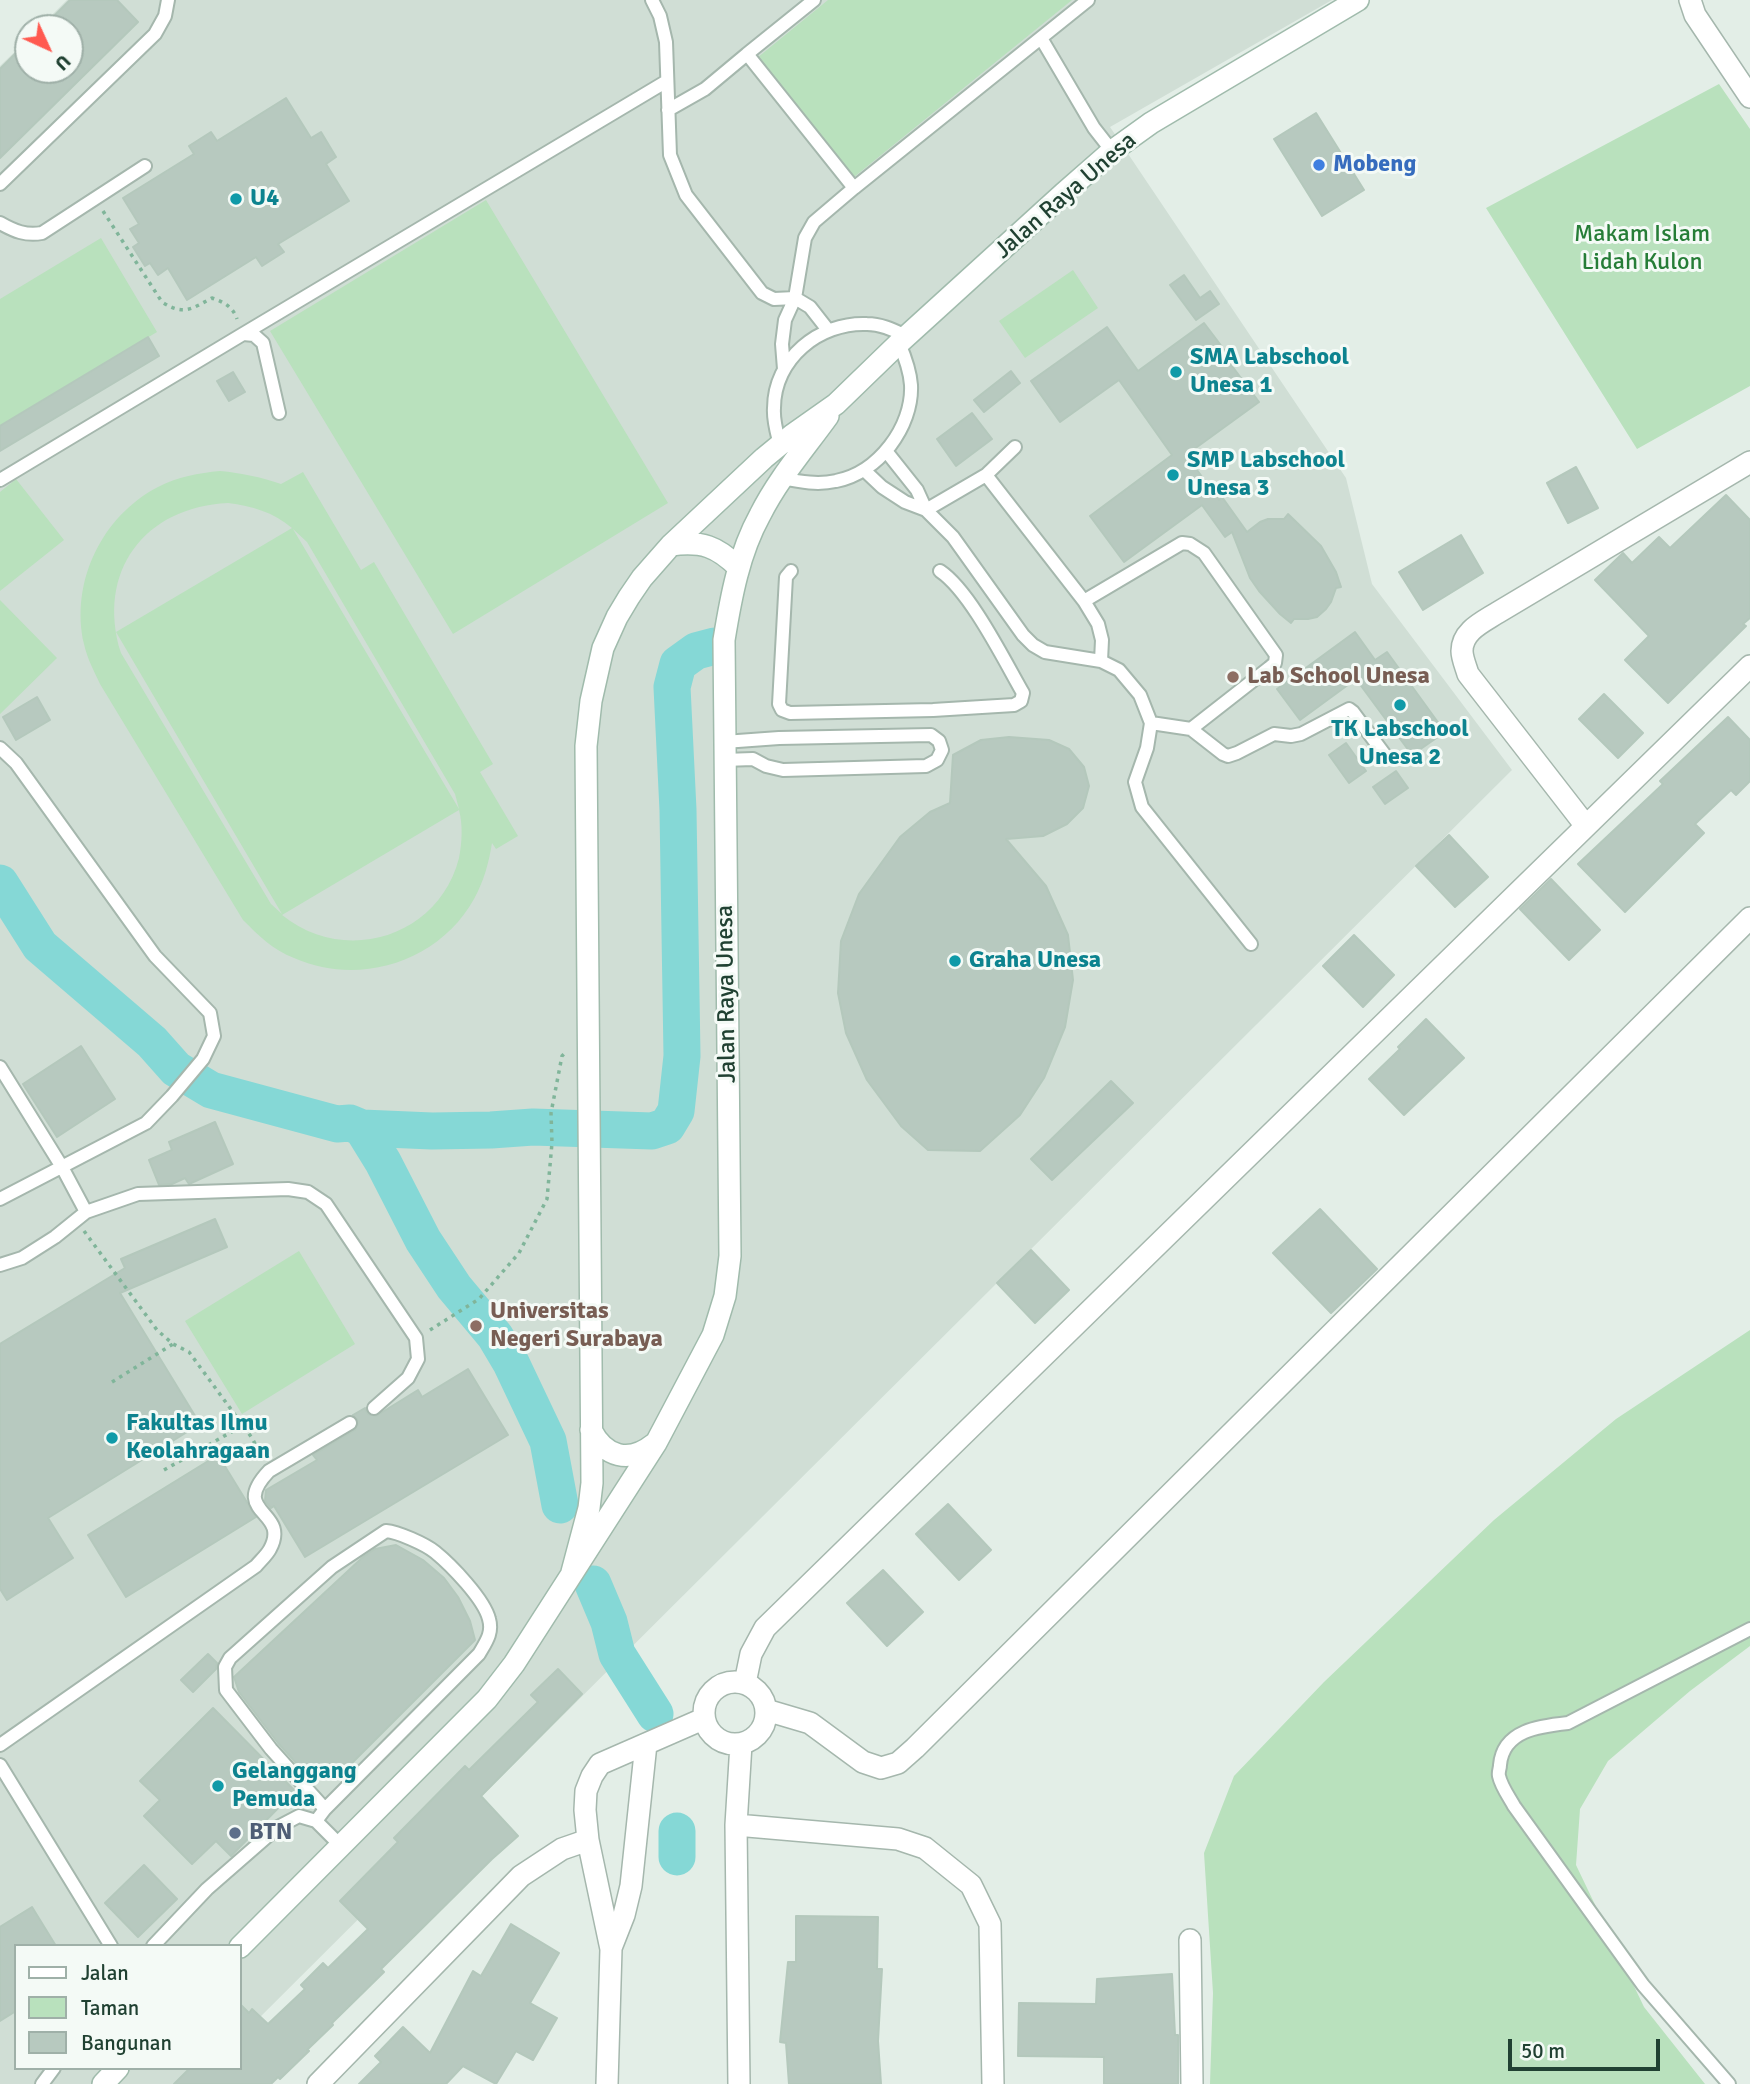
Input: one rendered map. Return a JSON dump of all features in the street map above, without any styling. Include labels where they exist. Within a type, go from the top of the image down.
[{"type":"street","name":"Jalan Raya Unesa","points":[[572,1572],[589,1508],[592,1483],[586,746],[591,701],[603,648],[617,617],[642,579],[671,545],[734,485],[780,445],[836,404],[1112,151],[1152,123],[1358,0]]},
{"type":"street","points":[[1678,0],[1692,7],[1750,97]]},
{"type":"street","name":"Jalan Raya Unesa","points":[[242,1945],[487,1699],[514,1664],[656,1443],[713,1335],[725,1296],[730,1256],[724,640],[739,568],[760,513],[836,404]]},
{"type":"street","points":[[1586,826],[1468,674],[1462,651],[1465,640],[1473,628],[1497,613],[1750,462]]},
{"type":"street","points":[[671,545],[690,542],[709,546],[725,555],[739,568]]},
{"type":"street","points":[[745,1684],[751,1654],[765,1628],[1750,666]]},
{"type":"street","points":[[766,1710],[810,1723],[863,1762],[881,1768],[898,1763],[1750,918]]},
{"type":"street","points":[[590,1430],[607,1450],[620,1455],[645,1451],[656,1443]]},
{"type":"street","points":[[726,1683],[745,1684],[760,1694],[766,1710],[765,1722],[752,1740],[730,1745],[716,1739],[706,1728],[706,1701],[718,1687],[726,1683]]},
{"type":"street","points":[[607,2084],[611,1950],[588,1839],[586,1791],[600,1764],[704,1719]]},
{"type":"street","points":[[611,1950],[631,1886],[646,1744]]},
{"type":"street","points":[[739,2084],[736,1825],[741,1744]]},
{"type":"street","points":[[736,1825],[898,1839],[925,1848],[971,1885],[990,1924],[993,2084]]},
{"type":"street","points":[[318,2084],[521,1876],[562,1849],[588,1839]]},
{"type":"street","points":[[1190,1940],[1192,2084]]},
{"type":"street","points":[[103,2084],[116,2070]]},
{"type":"lane","points":[[0,184],[155,34],[165,16],[168,0]]},
{"type":"lane","points":[[652,0],[660,16],[666,43],[670,155],[686,195],[762,293],[774,299],[795,298],[810,307],[828,330]]},
{"type":"lane","points":[[668,110],[705,89],[814,0]]},
{"type":"lane","points":[[784,369],[782,344],[785,320],[795,298],[805,238],[814,222],[1088,0]]},
{"type":"lane","points":[[1041,38],[1094,128],[1112,151]]},
{"type":"lane","points":[[747,54],[854,188]]},
{"type":"lane","points":[[0,480],[667,81]]},
{"type":"lane","points":[[0,223],[30,235],[42,233],[145,166]]},
{"type":"lane","points":[[780,445],[775,426],[776,387],[795,353],[810,340],[828,330],[848,324],[869,323],[888,328],[904,340],[911,388],[908,411],[900,432],[886,451],[864,470],[838,481],[810,484],[782,478]]},
{"type":"lane","points":[[243,334],[254,335],[263,343],[279,413]]},
{"type":"lane","points":[[926,510],[986,475],[1015,447]]},
{"type":"lane","points":[[886,451],[917,490],[926,510],[953,537],[1033,645],[1045,652],[1101,661],[1119,670],[1140,695],[1152,723],[1147,748],[1135,782],[1142,807],[1251,944]]},
{"type":"lane","points":[[864,470],[882,487],[905,502],[926,510]]},
{"type":"lane","points":[[986,475],[1084,601],[1098,624],[1102,640],[1101,661]]},
{"type":"lane","points":[[1084,601],[1182,543],[1191,544],[1204,553],[1276,655],[1275,663],[1191,729]]},
{"type":"lane","points":[[791,571],[786,577],[779,704],[782,710],[790,713],[933,710],[1014,705],[1021,701],[1023,693],[975,611],[952,579],[940,571]]},
{"type":"lane","points":[[1152,723],[1191,729],[1223,754],[1231,755],[1269,735],[1296,736],[1349,709],[1385,755]]},
{"type":"lane","points":[[931,735],[933,710]]},
{"type":"lane","points":[[931,735],[939,741],[942,750],[937,760],[926,766],[783,770],[724,751],[779,738],[931,735]]},
{"type":"lane","points":[[0,748],[16,763],[155,956],[210,1013],[214,1036],[202,1059],[146,1123],[0,1199]]},
{"type":"lane","points":[[0,1067],[62,1167],[81,1216]]},
{"type":"lane","points":[[0,1265],[22,1258],[81,1216],[138,1194],[288,1189],[308,1192],[326,1204],[416,1338],[418,1359],[408,1378],[374,1408]]},
{"type":"lane","points":[[0,1745],[256,1566],[270,1549],[275,1534],[271,1519],[257,1505],[254,1495],[260,1481],[269,1471],[351,1423]]},
{"type":"lane","points":[[316,1821],[479,1654],[490,1635],[490,1620],[470,1587],[434,1551],[394,1531],[386,1531],[332,1567],[230,1658],[225,1667],[226,1690],[271,1749],[325,1809]]},
{"type":"lane","points":[[1729,2084],[1643,1985],[1514,1806],[1499,1777],[1500,1759],[1505,1745],[1525,1731],[1568,1723],[1750,1629]]},
{"type":"lane","points":[[1,1770],[110,1944]]},
{"type":"lane","points":[[155,1944],[207,1889],[278,1827],[299,1816],[316,1821],[341,1846]]},
{"type":"path","points":[[94,199],[162,302],[173,310],[187,311],[212,298],[225,302],[234,312],[243,334]]},
{"type":"path","points":[[416,1338],[479,1299],[519,1253],[547,1199],[552,1143],[551,1112],[562,1056],[571,1047],[588,1043]]},
{"type":"path","points":[[81,1216],[157,1330],[173,1344],[188,1352],[252,1438],[269,1471]]},
{"type":"path","points":[[112,1382],[173,1344]]},
{"type":"path","points":[[164,1470],[242,1426]]},
{"type":"shaded area","name":"Universitas Negeri Surabaya","points":[[67,0],[1332,0],[1110,127],[1346,478],[1372,584],[1512,770],[242,2035],[242,1944],[14,1944],[14,2070],[206,2070],[192,2084],[0,2084],[0,66],[14,52],[14,84],[84,84],[84,14],[53,14]]},
{"type":"green space","points":[[828,0],[1072,0],[854,177],[757,58]]},
{"type":"green space","name":"Makam Islam Lidah Kulon","points":[[1719,84],[1750,129],[1750,386],[1637,449],[1486,208]]},
{"type":"green space","points":[[486,200],[668,503],[453,634],[270,331]]},
{"type":"green space","points":[[101,238],[157,332],[0,426],[0,299]]},
{"type":"green space","points":[[1073,270],[1098,308],[1025,358],[999,321]]},
{"type":"green space","points":[[220,471],[281,484],[303,472],[361,570],[374,562],[493,764],[480,772],[518,836],[496,849],[492,843],[481,885],[459,921],[440,939],[419,953],[395,963],[370,969],[345,970],[319,966],[279,951],[249,926],[100,684],[89,659],[81,621],[82,597],[86,575],[106,533],[121,515],[158,487],[180,478]],"holes":[[[228,503],[262,511],[292,528],[117,632],[115,596],[122,571],[134,549],[151,531],[172,517],[198,507]],[[293,529],[307,542],[455,794],[459,809]],[[117,634],[282,914],[271,904],[121,653]],[[459,810],[462,828],[460,852],[448,885],[432,907],[411,924],[387,935],[360,940],[333,939],[307,930],[282,915]]]},
{"type":"green space","points":[[16,479],[64,540],[0,591],[0,492]]},
{"type":"green space","points":[[0,600],[57,658],[0,714]]},
{"type":"green space","points":[[299,1251],[355,1344],[242,1414],[185,1321]]},
{"type":"green space","points":[[1750,1330],[1750,1646],[1690,1691],[1608,1761],[1580,1809],[1576,1865],[1644,2007],[1705,2084],[1210,2084],[1213,1993],[1204,1853],[1234,1776],[1324,1682],[1494,1520],[1616,1419]]},
{"type":"building","points":[[70,0],[117,0],[138,22],[84,75],[84,14],[56,14]]},
{"type":"building","points":[[14,55],[14,84],[75,84],[0,158],[0,69]]},
{"type":"building","name":"U4","points":[[286,98],[311,138],[321,132],[336,157],[326,164],[349,201],[278,244],[284,252],[262,266],[256,257],[187,300],[168,268],[158,275],[150,263],[145,266],[133,247],[139,243],[130,229],[139,224],[123,198],[194,154],[189,146],[211,132],[217,141]]},
{"type":"building","name":"Mobeng","points":[[1316,113],[1364,190],[1322,216],[1274,139]]},
{"type":"building","points":[[1184,275],[1200,298],[1210,291],[1219,304],[1196,320],[1170,285]]},
{"type":"building","points":[[1204,323],[1259,402],[1186,455],[1219,500],[1222,497],[1247,532],[1260,522],[1284,519],[1288,514],[1321,546],[1341,587],[1336,588],[1331,602],[1317,617],[1294,619],[1291,623],[1280,614],[1250,578],[1232,532],[1225,537],[1202,505],[1124,562],[1090,516],[1172,455],[1119,380],[1060,422],[1031,381],[1107,327],[1138,371]]},
{"type":"building","points":[[148,337],[159,356],[0,451],[0,426]]},
{"type":"building","points":[[1011,371],[1020,383],[984,412],[974,400]]},
{"type":"building","points":[[233,372],[245,392],[229,401],[217,381]]},
{"type":"building","points":[[972,413],[992,439],[956,466],[937,439]]},
{"type":"building","points":[[1576,467],[1598,508],[1568,523],[1547,483]]},
{"type":"building","points":[[1726,495],[1750,520],[1750,618],[1743,624],[1746,626],[1668,703],[1625,660],[1649,636],[1595,580],[1623,553],[1632,563],[1659,537],[1670,548]]},
{"type":"building","points":[[1461,535],[1483,573],[1423,610],[1399,572]]},
{"type":"building","name":"TK Labschool Unesa 2","points":[[1355,632],[1375,660],[1387,652],[1445,732],[1412,755],[1356,679],[1300,720],[1277,689]]},
{"type":"building","points":[[1604,694],[1643,733],[1618,758],[1579,719]]},
{"type":"building","points":[[37,697],[50,720],[16,740],[3,717]]},
{"type":"building","points":[[1728,717],[1750,740],[1750,781],[1736,795],[1731,790],[1695,824],[1704,833],[1625,912],[1578,864],[1663,784],[1660,781]]},
{"type":"building","name":"Graha Unesa","points":[[1009,737],[1049,740],[1069,749],[1084,767],[1089,786],[1083,808],[1067,824],[1043,836],[1006,839],[1046,886],[1068,935],[1073,980],[1065,1027],[1044,1078],[1020,1115],[980,1151],[928,1150],[901,1126],[867,1080],[846,1033],[838,993],[841,941],[859,894],[900,837],[930,812],[950,803],[953,755],[981,740]]},
{"type":"building","points":[[1346,743],[1366,771],[1349,783],[1329,755]]},
{"type":"building","points":[[1396,771],[1408,788],[1385,804],[1373,787]]},
{"type":"building","points":[[1449,835],[1488,877],[1455,907],[1416,866]]},
{"type":"building","points":[[1551,879],[1600,930],[1569,960],[1520,909]]},
{"type":"building","points":[[1354,935],[1394,975],[1363,1007],[1323,966]]},
{"type":"building","points":[[1426,1019],[1464,1058],[1404,1115],[1369,1079]]},
{"type":"building","points":[[81,1046],[115,1099],[57,1137],[23,1084]]},
{"type":"building","points":[[1111,1081],[1133,1103],[1052,1180],[1031,1159]]},
{"type":"building","points":[[215,1122],[233,1164],[189,1184],[185,1178],[172,1184],[159,1185],[149,1160],[172,1150],[169,1142]]},
{"type":"building","points":[[1320,1209],[1377,1269],[1331,1313],[1273,1253]]},
{"type":"building","name":"Fakultas Ilmu Keolahragaan","points":[[215,1219],[227,1247],[120,1293],[200,1424],[48,1518],[73,1558],[7,1600],[0,1589],[0,1344],[125,1268],[121,1259]]},
{"type":"building","points":[[1031,1250],[1069,1290],[1035,1323],[997,1283]]},
{"type":"building","points":[[468,1369],[508,1435],[305,1557],[274,1506],[271,1508],[265,1501],[266,1490],[317,1460],[313,1455],[355,1430],[359,1422],[353,1415],[365,1408],[368,1414],[376,1416],[418,1390],[422,1397]]},
{"type":"building","points":[[218,1455],[256,1517],[126,1597],[88,1535]]},
{"type":"building","points":[[948,1504],[991,1550],[959,1580],[916,1534]]},
{"type":"building","points":[[396,1545],[423,1560],[444,1578],[458,1597],[470,1621],[475,1640],[337,1778],[298,1765],[239,1692],[234,1677],[363,1557],[375,1549]]},
{"type":"building","points":[[883,1570],[923,1612],[887,1646],[847,1603]]},
{"type":"building","points":[[208,1654],[217,1663],[216,1669],[193,1692],[181,1680]]},
{"type":"building","points":[[558,1669],[582,1694],[481,1796],[518,1836],[381,1969],[384,1972],[280,2079],[278,2077],[271,2084],[174,2084],[188,2070],[242,2070],[242,2006],[249,2013],[252,2009],[268,2024],[305,1989],[301,1985],[323,1963],[328,1968],[368,1929],[340,1901],[398,1842],[394,1838],[465,1766],[469,1770],[538,1702],[531,1695]]},
{"type":"building","name":"Gelanggang Pemuda","points":[[213,1708],[295,1791],[231,1856],[216,1841],[192,1864],[144,1816],[160,1800],[140,1781]]},
{"type":"building","points":[[144,1865],[177,1899],[138,1937],[105,1903]]},
{"type":"building","points":[[32,1907],[55,1944],[14,1944],[14,2012],[0,2021],[0,1927]]},
{"type":"building","points":[[796,1916],[878,1917],[877,1969],[882,1969],[878,2041],[881,2084],[789,2084],[786,2043],[780,2042],[788,1962],[796,1962]]},
{"type":"building","points":[[511,1924],[559,1953],[530,2003],[557,2018],[533,2060],[516,2051],[496,2084],[463,2066],[446,2084],[359,2084],[381,2062],[375,2056],[403,2027],[430,2053],[473,1971],[481,1976]]},
{"type":"building","points":[[1172,1974],[1175,2035],[1178,2035],[1178,2084],[1104,2084],[1104,2057],[1018,2056],[1019,2003],[1096,2004],[1097,1979]]},
{"type":"waterway","points":[[362,1128],[432,1131],[533,1127],[652,1131],[667,1126],[676,1111],[682,1056],[678,810],[672,687],[678,664],[696,651],[715,646]]},
{"type":"waterway","points":[[0,883],[40,946],[152,1042],[176,1069],[211,1090],[337,1124],[350,1123],[362,1128],[383,1162],[423,1240],[454,1287],[495,1336],[511,1363],[548,1441],[560,1505]]},
{"type":"waterway","points":[[593,1584],[609,1622],[617,1654],[655,1714]]},
{"type":"waterway","points":[[677,1831],[677,1857]]},
{"type":"place","name":"Mobeng","points":[[1319,165]]},
{"type":"place","name":"U4","points":[[236,199]]},
{"type":"place","name":"SMA Labschool Unesa 1","points":[[1176,372]]},
{"type":"place","name":"SMP Labschool Unesa 3","points":[[1173,475]]},
{"type":"place","name":"Lab School Unesa","points":[[1233,677]]},
{"type":"place","name":"TK Labschool Unesa 2","points":[[1400,705]]},
{"type":"place","name":"Graha Unesa","points":[[955,961]]},
{"type":"place","name":"Universitas Negeri Surabaya","points":[[476,1326]]},
{"type":"place","name":"Fakultas Ilmu Keolahragaan","points":[[112,1438]]},
{"type":"place","name":"Gelanggang Pemuda","points":[[218,1786]]},
{"type":"place","name":"BTN","points":[[235,1833]]}]
